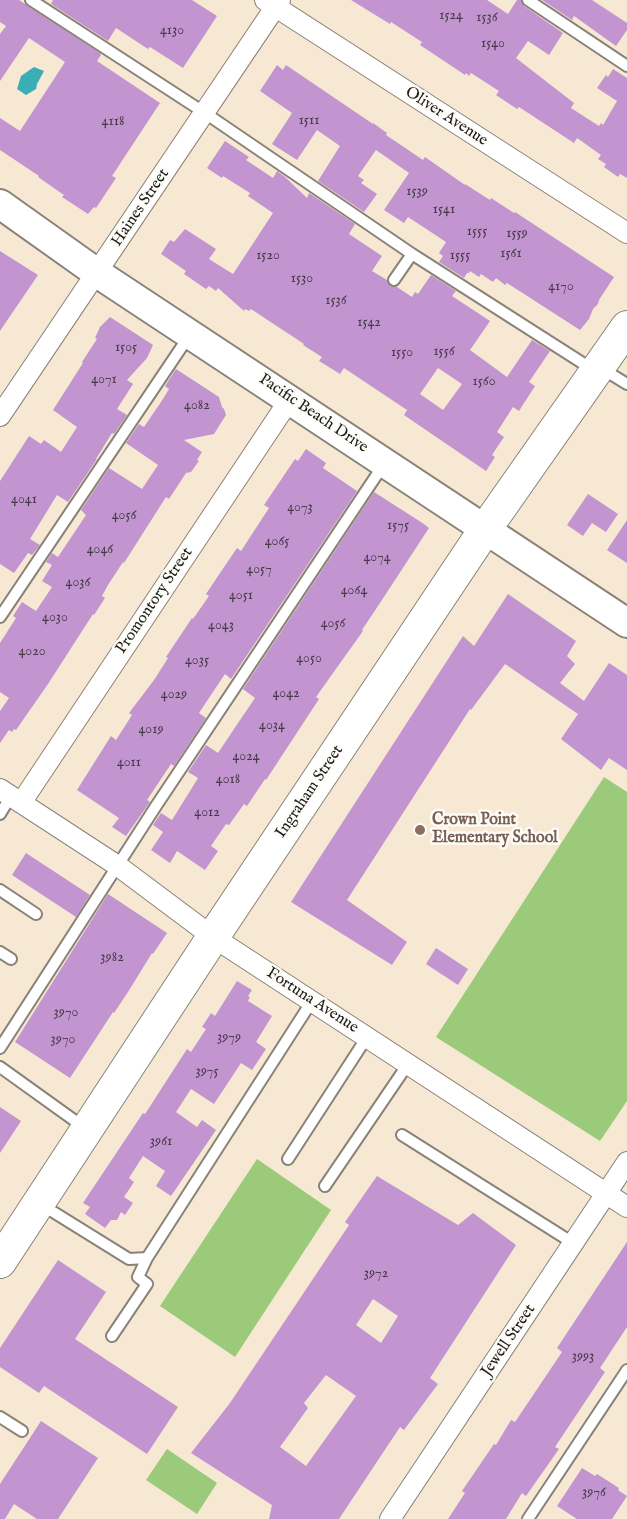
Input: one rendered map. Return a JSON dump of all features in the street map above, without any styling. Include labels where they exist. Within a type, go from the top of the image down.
[{"type":"main road","name":"Ingraham Street","points":[[0,1262],[213,937],[486,528],[627,327]]},
{"type":"street","name":"Haines Street","points":[[0,416],[205,113],[274,2]]},
{"type":"street","name":"Oliver Avenue","points":[[274,2],[627,233]]},
{"type":"street","name":"Pacific Beach Drive","points":[[0,204],[97,273],[627,623]]},
{"type":"street","name":"Promontory Street","points":[[11,796],[290,399]]},
{"type":"street","name":"Fortuna Avenue","points":[[11,796],[118,866],[213,937],[627,1207]]},
{"type":"street","name":"Jewell Street","points":[[390,1519],[627,1162]]},
{"type":"lane","points":[[31,0],[205,113],[412,254],[597,369],[627,384]]},
{"type":"lane","points":[[528,0],[627,66]]},
{"type":"lane","points":[[394,280],[412,254]]},
{"type":"lane","points":[[0,617],[191,333]]},
{"type":"lane","points":[[0,1048],[156,806],[384,462]]},
{"type":"lane","points":[[0,814],[11,796]]},
{"type":"lane","points":[[0,890],[36,914]]},
{"type":"lane","points":[[0,951],[11,959]]},
{"type":"lane","points":[[112,1336],[147,1284],[138,1277],[147,1258],[312,1001]]},
{"type":"lane","points":[[288,1159],[367,1037]]},
{"type":"lane","points":[[325,1186],[408,1064]]},
{"type":"lane","points":[[0,1067],[87,1130]]},
{"type":"lane","points":[[402,1135],[573,1243]]},
{"type":"lane","points":[[39,1203],[129,1259],[147,1258]]},
{"type":"lane","points":[[528,1519],[627,1370]]},
{"type":"lane","points":[[0,1417],[22,1431]]},
{"type":"green space","points":[[604,777],[627,792],[627,1101],[600,1141],[436,1037]]},
{"type":"green space","points":[[257,1159],[331,1210],[235,1357],[160,1306]]},
{"type":"green space","points":[[167,1449],[217,1483],[197,1514],[146,1480]]},
{"type":"water","points":[[34,67],[44,71],[36,89],[26,95],[17,89],[21,76]]},
{"type":"building","points":[[0,0],[19,0],[100,53],[97,61],[160,103],[112,176],[116,178],[96,208],[94,207],[88,214],[62,197],[64,195],[39,176],[0,150],[0,118],[20,131],[65,62],[29,38],[0,81],[0,34],[6,26],[0,22]]},
{"type":"building","points":[[53,0],[192,0],[217,16],[183,68],[116,28],[108,41],[51,4]]},
{"type":"building","points":[[351,0],[487,0],[508,14],[517,0],[521,0],[524,6],[563,33],[549,55],[528,41],[516,58],[574,103],[571,108],[599,126],[601,123],[603,125],[617,101],[597,88],[613,69],[627,78],[627,178],[620,174],[618,177],[604,167],[606,164],[598,159],[601,155],[577,138],[574,143],[519,107],[517,109],[496,95],[499,91],[471,73],[469,76],[466,73],[465,75],[420,45],[422,42]]},
{"type":"building","points":[[542,0],[592,0],[627,23],[627,30],[616,46],[574,16],[572,20]]},
{"type":"building","points":[[277,65],[283,70],[286,65],[373,123],[387,133],[386,135],[423,160],[425,157],[465,185],[515,212],[614,277],[580,330],[507,283],[505,285],[496,278],[493,282],[481,274],[479,277],[470,271],[464,278],[439,262],[443,256],[439,253],[446,242],[408,217],[404,223],[384,210],[409,173],[376,150],[358,176],[364,180],[361,183],[377,194],[364,212],[318,181],[340,146],[317,130],[297,160],[272,144],[292,113],[260,91]]},
{"type":"building","points":[[225,141],[249,157],[246,160],[273,178],[277,171],[307,198],[309,193],[355,224],[349,234],[382,256],[372,271],[387,280],[390,286],[397,287],[412,297],[415,292],[418,294],[431,275],[456,291],[452,296],[490,321],[470,350],[507,377],[532,340],[550,351],[529,382],[535,386],[519,411],[513,407],[497,432],[504,437],[492,455],[495,457],[486,471],[404,415],[407,410],[344,368],[340,374],[319,361],[322,357],[304,344],[251,309],[244,311],[218,288],[216,291],[209,286],[206,289],[184,274],[186,271],[161,254],[170,240],[174,242],[185,229],[216,249],[209,259],[233,274],[273,213],[248,196],[250,193],[207,168]],"holes":[[[438,368],[462,384],[443,410],[420,394]]]},
{"type":"building","points":[[0,251],[38,275],[0,331]]},
{"type":"building","points":[[110,317],[153,345],[147,358],[127,380],[133,384],[117,409],[127,415],[114,434],[112,433],[68,502],[57,495],[30,539],[40,545],[32,555],[28,553],[14,573],[0,564],[0,481],[29,436],[41,444],[44,440],[61,452],[77,427],[53,410],[97,339],[95,338],[100,327]]},
{"type":"building","points":[[176,369],[219,397],[226,415],[214,434],[184,440],[202,452],[197,460],[199,461],[191,472],[186,473],[169,499],[166,497],[108,585],[102,596],[105,598],[48,684],[16,730],[12,732],[9,730],[0,743],[0,711],[9,698],[0,692],[0,643],[16,618],[13,616],[22,602],[36,611],[52,587],[42,581],[52,565],[46,562],[52,553],[58,557],[86,515],[81,510],[109,468],[142,489],[158,465],[126,443],[139,424],[144,427],[161,402],[169,389],[165,386]]},
{"type":"building","points":[[306,449],[326,463],[323,468],[357,491],[231,679],[225,674],[199,713],[206,718],[174,766],[171,764],[147,800],[150,802],[126,836],[112,827],[119,818],[77,790],[111,736],[116,740],[132,715],[129,713],[154,680],[168,658],[166,657],[209,596],[206,594],[237,548],[241,551],[269,508],[264,505],[295,459],[298,461]]},
{"type":"building","points":[[374,492],[429,528],[363,631],[316,697],[319,699],[266,780],[247,806],[244,804],[229,825],[226,824],[211,846],[218,851],[205,870],[177,851],[170,863],[151,850],[163,832],[153,825],[161,813],[172,820],[198,778],[188,772],[206,745],[218,753],[255,698],[243,689]]},
{"type":"building","points":[[588,494],[618,514],[606,532],[592,523],[583,536],[567,525]]},
{"type":"building","points":[[627,520],[627,563],[607,550]]},
{"type":"building","points":[[508,594],[576,641],[567,656],[575,664],[560,683],[584,701],[609,663],[627,675],[627,770],[609,758],[601,770],[561,739],[578,714],[505,664],[470,709],[347,900],[407,942],[392,965],[291,902],[463,636],[474,646]]},
{"type":"building","points":[[26,853],[90,895],[76,917],[12,875]]},
{"type":"building","points":[[108,894],[167,933],[70,1078],[15,1042]]},
{"type":"building","points":[[436,948],[468,969],[458,985],[426,964]]},
{"type":"building","points":[[237,981],[252,990],[248,1001],[272,1016],[256,1042],[266,1049],[252,1070],[241,1063],[214,1104],[191,1089],[176,1112],[197,1127],[202,1120],[216,1130],[171,1196],[156,1186],[165,1171],[143,1156],[129,1178],[134,1182],[124,1197],[133,1203],[125,1215],[121,1212],[117,1220],[111,1220],[105,1228],[85,1214],[90,1207],[83,1203],[187,1049],[191,1052],[206,1029],[202,1027],[211,1013],[215,1016]]},
{"type":"building","points":[[0,1107],[21,1121],[0,1153]]},
{"type":"building","points":[[377,1176],[458,1225],[473,1213],[516,1245],[430,1378],[438,1384],[404,1430],[400,1427],[339,1519],[269,1519],[272,1505],[191,1453],[230,1403],[349,1225],[345,1222]],"holes":[[[373,1299],[398,1316],[381,1343],[356,1325]],[[326,1375],[356,1396],[306,1466],[280,1447],[308,1408],[304,1403]]]},
{"type":"building","points":[[627,1242],[627,1327],[600,1368],[605,1372],[555,1447],[559,1449],[526,1496],[522,1493],[506,1519],[448,1519],[465,1493],[462,1491],[494,1444],[496,1445],[511,1420],[515,1422],[562,1352],[557,1348]]},
{"type":"building","points":[[58,1260],[106,1292],[75,1339],[178,1407],[147,1454],[44,1386],[39,1393],[0,1367],[0,1348]]},
{"type":"building","points":[[41,1421],[98,1458],[58,1519],[37,1519],[14,1504],[5,1519],[0,1519],[0,1484]]},
{"type":"building","points":[[582,1468],[595,1476],[597,1474],[627,1496],[612,1519],[577,1519],[557,1506]]},
{"type":"place","name":"Crown Point Elementary School","points":[[420,830]]}]
